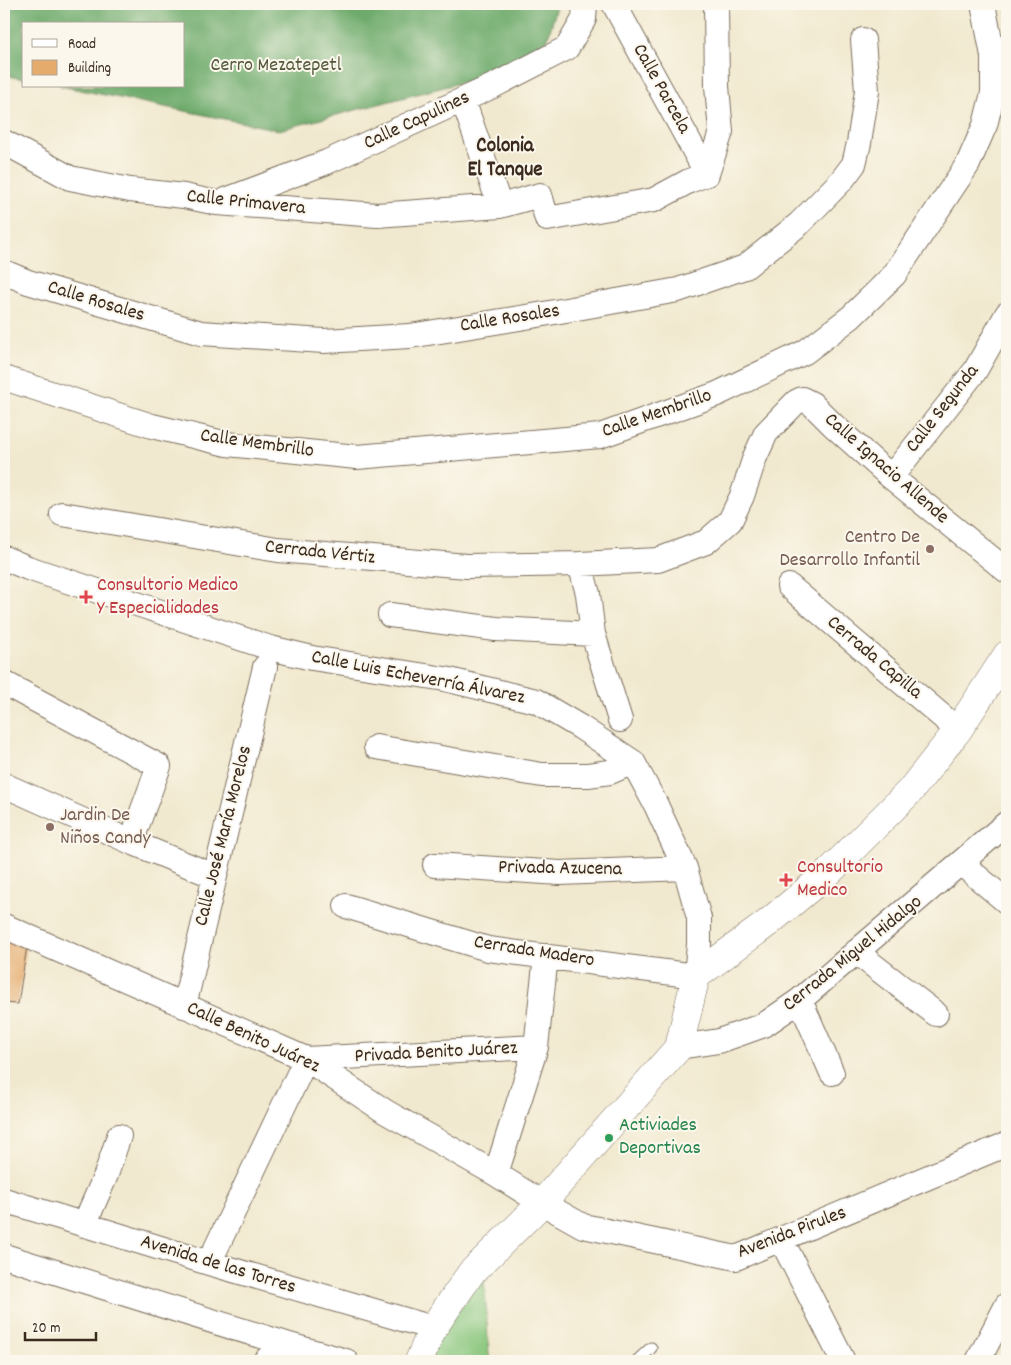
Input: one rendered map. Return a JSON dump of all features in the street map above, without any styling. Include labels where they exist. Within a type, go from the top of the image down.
[{"type":"street","name":"Calle Capulines","points":[[217,203],[327,162],[463,100],[566,48],[584,18],[585,4]]},
{"type":"street","name":"Calle Parcela","points":[[614,4],[707,174]]},
{"type":"street","name":"Calle Parcela","points":[[707,174],[721,132],[717,86],[716,4]]},
{"type":"street","name":"Calle Membrillo","points":[[4,378],[152,426],[227,444],[358,457],[600,436],[717,394],[806,352],[851,317],[894,275],[968,164],[985,125],[993,93],[993,56],[983,4]]},
{"type":"street","name":"Calle Rosales","points":[[4,272],[28,282],[201,333],[324,341],[410,336],[678,290],[745,267],[799,224],[842,180],[854,164],[867,91],[863,40]]},
{"type":"street","points":[[463,100],[500,206]]},
{"type":"street","name":"Calle Primavera","points":[[4,142],[70,178],[130,190],[184,196],[217,203],[378,215],[500,206],[540,195],[547,219],[654,200],[688,181],[707,174]]},
{"type":"street","name":"Calle Segunda","points":[[890,476],[975,371],[1007,314]]},
{"type":"street","name":"Calle Ignacio Allende","points":[[766,433],[796,402],[802,399],[812,404],[832,425],[890,476],[1007,571]]},
{"type":"street","name":"Cerrada Vértiz","points":[[62,514],[296,552],[467,566],[580,564],[658,560],[706,542],[730,521],[742,496],[755,457],[766,433]]},
{"type":"street","name":"Calle Luis Echeverría Álvarez","points":[[4,558],[28,568],[270,648],[312,658],[446,679],[536,700],[608,744],[633,762],[656,805],[685,868],[699,918],[696,976]]},
{"type":"street","points":[[580,564],[588,594],[593,634],[620,720]]},
{"type":"street","name":"Cerrada Capilla","points":[[789,586],[958,730]]},
{"type":"street","points":[[390,615],[496,629],[593,634]]},
{"type":"street","points":[[419,1361],[433,1328],[471,1274],[542,1203],[679,1047],[696,976],[769,922],[829,872],[910,792],[958,730],[1007,654]]},
{"type":"street","name":"Calle José María Morelos","points":[[184,1006],[266,667]]},
{"type":"street","points":[[4,683],[159,766],[130,842]]},
{"type":"street","points":[[376,746],[542,775],[588,775],[610,772],[633,762]]},
{"type":"street","points":[[4,786],[130,842],[214,876]]},
{"type":"street","name":"Cerrada Miguel Hidalgo","points":[[679,1047],[719,1041],[764,1025],[800,1000],[962,864],[1007,823]]},
{"type":"street","name":"Privada Azucena","points":[[435,864],[560,873],[685,868]]},
{"type":"street","points":[[962,864],[1007,902]]},
{"type":"street","name":"Cerrada Madero","points":[[346,906],[488,949],[696,976]]},
{"type":"street","name":"Calle Benito Juárez","points":[[4,926],[306,1059],[386,1112],[496,1174],[542,1203]]},
{"type":"street","points":[[856,952],[936,1014]]},
{"type":"street","points":[[496,1174],[536,1047],[546,956]]},
{"type":"street","points":[[800,1000],[832,1073]]},
{"type":"street","name":"Privada Benito Juárez","points":[[306,1059],[536,1047]]},
{"type":"street","points":[[209,1263],[306,1059]]},
{"type":"street","points":[[84,1225],[106,1176],[119,1136]]},
{"type":"street","name":"Avenida Pirules","points":[[542,1203],[584,1226],[736,1258],[1007,1144]]},
{"type":"street","name":"Avenida de las Torres","points":[[4,1200],[209,1263],[433,1328]]},
{"type":"street","points":[[781,1239],[843,1361]]},
{"type":"street","points":[[4,1256],[346,1361]]},
{"type":"street","points":[[978,1361],[1005,1314]]},
{"type":"street","points":[[265,1361],[286,1344]]},
{"type":"lane","points":[[637,1361],[652,1348]]},
{"type":"green space","name":"Cerro Mezatepetl","points":[[4,4],[558,4],[547,41],[479,78],[279,130],[70,88],[185,88],[185,22],[22,22],[22,79],[13,77],[4,71]]},
{"type":"green space","points":[[484,1276],[489,1355],[494,1361],[430,1361],[439,1337]]},
{"type":"building","points":[[4,936],[27,946],[18,1004],[4,1003]]},
{"type":"place","name":"Centro De Desarrollo Infantil","points":[[930,549]]},
{"type":"place","name":"Consultorio Medico Y Especialidades","points":[[86,597]]},
{"type":"place","name":"Jardin De Niños Candy","points":[[50,827]]},
{"type":"place","name":"Consultorio Medico","points":[[786,880]]},
{"type":"place","name":"Activiades Deportivas","points":[[609,1138]]},
{"type":"district","name":"Colonia El Tanque","points":[[505,159]]}]
